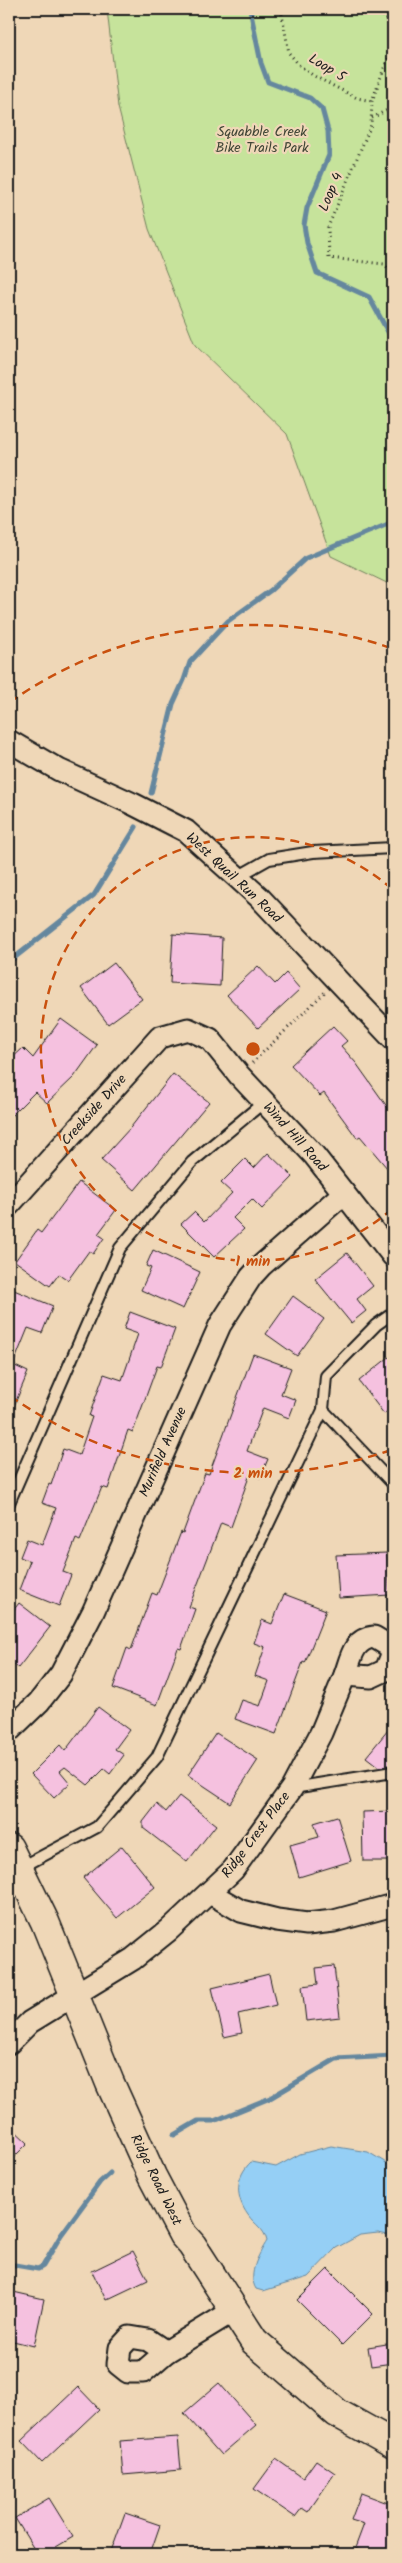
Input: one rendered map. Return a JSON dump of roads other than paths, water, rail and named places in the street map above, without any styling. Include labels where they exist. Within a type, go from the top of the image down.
[{"type":"street","name":"West Quail Run Road","points":[[9,741],[59,770],[186,831],[238,877],[393,1039]]},
{"type":"street","name":"Wind Hill Road","points":[[188,1029],[210,1039],[239,1075],[314,1155],[393,1256]]},
{"type":"street","name":"Creekside Drive","points":[[9,1206],[160,1037],[188,1029]]},
{"type":"street","name":"Murifield Avenue","points":[[9,1731],[39,1702],[61,1674],[93,1612],[220,1325],[251,1277],[262,1265],[344,1193]]},
{"type":"street","name":"Ridge Crest Place","points":[[11,2037],[30,2022],[133,1959],[169,1930],[232,1870],[292,1788],[321,1733],[345,1675]]},
{"type":"street","name":"Ridge Road West","points":[[14,1858],[45,1922],[152,2176],[183,2235],[192,2245],[254,2341],[337,2413],[393,2444]]},
{"type":"street","points":[[210,1893],[241,1911],[277,1920],[307,1924],[334,1922],[393,1905]]},
{"type":"street","points":[[166,2352],[233,2311]]},
{"type":"lane","points":[[238,877],[269,859],[313,852],[393,848]]},
{"type":"lane","points":[[9,1503],[120,1248],[192,1162],[264,1102]]},
{"type":"lane","points":[[14,1858],[97,1827],[157,1757],[323,1410],[326,1376],[376,1325],[393,1313]]},
{"type":"lane","points":[[323,1410],[393,1484]]},
{"type":"lane","points":[[292,1788],[393,1772]]},
{"type":"water","points":[[331,2146],[368,2152],[393,2167],[393,2236],[378,2233],[360,2235],[336,2248],[308,2277],[263,2291],[256,2289],[253,2271],[267,2241],[264,2233],[248,2215],[241,2201],[239,2187],[242,2174],[251,2162],[276,2167],[300,2154]]},
{"type":"waterway","points":[[250,9],[261,63],[268,82],[310,98],[322,109],[328,131],[329,155],[307,208],[304,225],[307,243],[317,273],[369,297],[393,341]]},
{"type":"waterway","points":[[151,793],[173,704],[190,662],[228,621],[271,590],[306,558],[393,522]]},
{"type":"waterway","points":[[9,962],[94,895],[136,827]]},
{"type":"waterway","points":[[174,2135],[198,2121],[214,2121],[270,2098],[336,2059],[393,2056]]},
{"type":"waterway","points":[[9,2264],[38,2269],[43,2266],[61,2235],[100,2182],[110,2173]]},
{"type":"park label","name":"Squabble Creek Bike Trails Park","points":[[262,140]]}]
